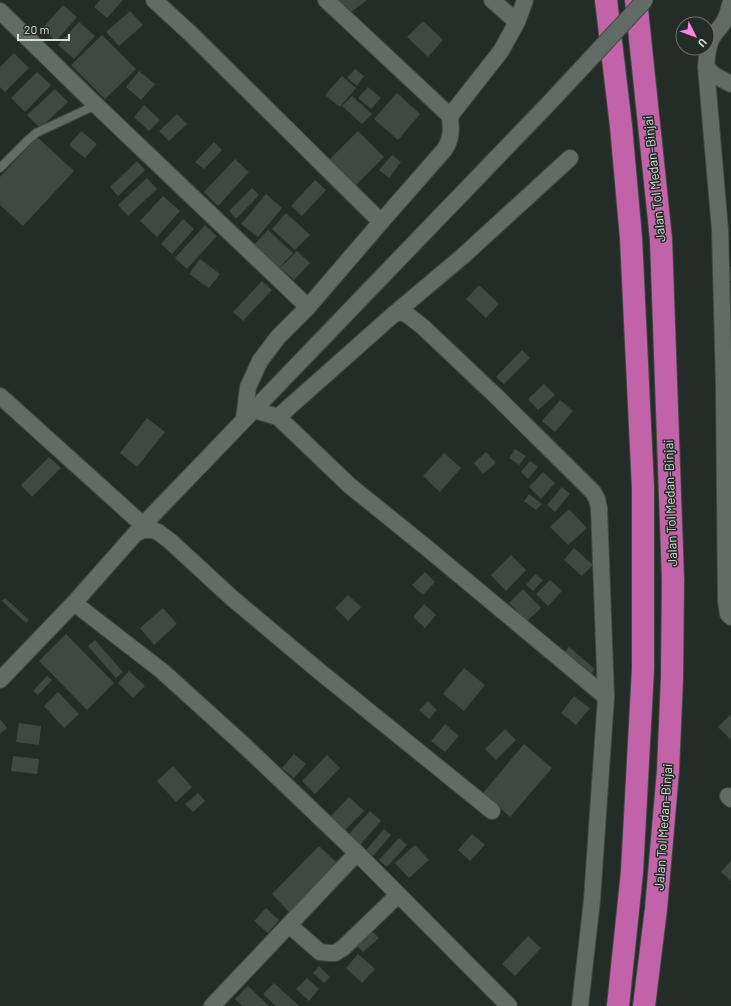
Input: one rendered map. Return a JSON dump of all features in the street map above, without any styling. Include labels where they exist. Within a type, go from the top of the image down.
[{"type":"highway","name":"Jalan Tol Medan–Binjai","points":[[606,0],[621,126],[631,238],[642,488],[643,669],[632,872],[618,1006]]},
{"type":"highway","name":"Jalan Tol Medan–Binjai","points":[[636,0],[661,239],[673,580],[672,678],[668,771],[656,909],[644,1006]]},
{"type":"street","points":[[154,0],[192,35],[381,222]]},
{"type":"street","points":[[249,415],[248,387],[260,361],[278,337],[308,306],[444,150],[450,139],[450,116],[326,0]]},
{"type":"street","points":[[492,0],[517,22]]},
{"type":"street","points":[[450,116],[501,51],[517,22],[525,0]]},
{"type":"street","points":[[0,680],[74,603],[140,529],[645,0]]},
{"type":"street","points":[[731,2],[726,18],[721,27],[713,36],[709,46],[706,67],[726,235],[728,482],[726,601],[728,614],[731,618]]},
{"type":"street","points":[[0,11],[96,105],[308,306]]},
{"type":"street","points":[[706,67],[714,75],[731,84]]},
{"type":"street","points":[[278,417],[394,314],[463,256],[570,158]]},
{"type":"street","points":[[394,314],[403,312],[423,327],[497,397],[592,492],[597,499],[599,508],[606,697],[592,900],[580,1006]]},
{"type":"street","points":[[0,396],[140,529],[153,530],[170,541],[232,598],[318,671],[492,811]]},
{"type":"street","points":[[249,415],[278,417],[349,485],[606,697]]},
{"type":"street","points":[[74,603],[162,671],[246,747],[357,853],[508,1006]]},
{"type":"street","points":[[212,1006],[357,853]]},
{"type":"street","points":[[289,925],[320,952],[335,953],[343,948],[398,895]]},
{"type":"lane","points":[[0,168],[36,133],[96,105]]},
{"type":"building","points":[[100,0],[123,0],[107,18],[94,7]]},
{"type":"building","points":[[336,0],[367,0],[347,15]]},
{"type":"building","points":[[63,5],[77,17],[56,41],[42,29]]},
{"type":"building","points":[[130,11],[143,25],[119,46],[106,32]]},
{"type":"building","points":[[423,21],[443,40],[428,57],[407,37]]},
{"type":"building","points":[[79,22],[95,36],[74,59],[58,45]]},
{"type":"building","points":[[102,35],[136,69],[105,99],[71,65]]},
{"type":"building","points":[[14,53],[29,68],[5,92],[0,87],[0,67]]},
{"type":"building","points":[[355,69],[364,76],[357,86],[347,78]]},
{"type":"building","points":[[139,71],[155,84],[141,100],[126,87]]},
{"type":"building","points":[[37,72],[51,85],[25,112],[11,98]]},
{"type":"building","points":[[342,76],[356,88],[340,107],[325,95]]},
{"type":"building","points":[[368,87],[381,98],[371,109],[358,98]]},
{"type":"building","points":[[55,89],[68,102],[40,128],[27,115]]},
{"type":"building","points":[[397,93],[420,114],[398,140],[374,119]]},
{"type":"building","points":[[352,96],[372,114],[362,124],[342,106]]},
{"type":"building","points":[[144,105],[160,120],[149,131],[134,117]]},
{"type":"building","points":[[177,114],[187,124],[169,141],[159,131]]},
{"type":"building","points":[[81,131],[97,144],[85,158],[69,145]]},
{"type":"building","points":[[358,131],[384,157],[352,189],[326,163]]},
{"type":"building","points":[[37,137],[74,171],[23,226],[0,205],[0,177]]},
{"type":"building","points":[[214,142],[222,150],[204,169],[195,162]]},
{"type":"building","points":[[392,155],[401,162],[389,178],[379,170]]},
{"type":"building","points":[[235,159],[249,172],[218,206],[204,192]]},
{"type":"building","points":[[137,161],[145,170],[118,196],[110,187]]},
{"type":"building","points":[[147,178],[157,189],[128,216],[118,205]]},
{"type":"building","points":[[315,180],[326,190],[302,216],[291,206]]},
{"type":"building","points":[[252,188],[259,195],[236,219],[229,211]]},
{"type":"building","points":[[266,194],[282,208],[258,237],[241,224]]},
{"type":"building","points":[[163,196],[180,211],[157,237],[140,221]]},
{"type":"building","points":[[286,213],[310,235],[295,250],[272,229]]},
{"type":"building","points":[[183,219],[194,229],[172,254],[161,244]]},
{"type":"building","points":[[205,225],[217,236],[187,269],[175,258]]},
{"type":"building","points":[[268,230],[293,253],[279,268],[254,245]]},
{"type":"building","points":[[297,251],[310,263],[294,280],[280,268]]},
{"type":"building","points":[[200,259],[220,274],[209,288],[189,274]]},
{"type":"building","points":[[731,266],[731,281],[724,274]]},
{"type":"building","points":[[262,281],[272,290],[243,321],[233,312]]},
{"type":"building","points":[[479,285],[499,304],[486,318],[466,299]]},
{"type":"building","points":[[522,350],[530,358],[504,384],[496,377]]},
{"type":"building","points":[[544,384],[555,395],[538,410],[528,399]]},
{"type":"building","points":[[560,400],[573,411],[555,432],[542,421]]},
{"type":"building","points":[[147,418],[165,432],[137,467],[120,453]]},
{"type":"building","points":[[515,449],[526,456],[519,465],[509,458]]},
{"type":"building","points":[[486,452],[496,463],[483,474],[474,463]]},
{"type":"building","points":[[444,453],[461,468],[440,492],[423,476]]},
{"type":"building","points":[[49,457],[61,468],[32,497],[21,485]]},
{"type":"building","points":[[530,461],[538,467],[528,479],[521,472]]},
{"type":"building","points":[[543,472],[555,483],[541,499],[529,487]]},
{"type":"building","points":[[562,487],[570,494],[555,512],[547,505]]},
{"type":"building","points":[[529,494],[542,504],[536,510],[524,501]]},
{"type":"building","points":[[569,509],[587,528],[568,545],[550,527]]},
{"type":"building","points":[[574,548],[593,565],[582,576],[564,560]]},
{"type":"building","points":[[511,555],[526,570],[506,591],[491,575]]},
{"type":"building","points":[[425,572],[435,582],[423,595],[412,585]]},
{"type":"building","points":[[535,574],[543,580],[533,591],[526,585]]},
{"type":"building","points":[[550,580],[562,591],[548,606],[536,594]]},
{"type":"building","points":[[523,589],[541,608],[527,621],[509,603]]},
{"type":"building","points":[[348,595],[361,607],[348,621],[335,608]]},
{"type":"building","points":[[5,598],[29,620],[26,623],[2,601]]},
{"type":"building","points":[[424,604],[436,615],[425,628],[413,617]]},
{"type":"building","points":[[163,608],[177,624],[154,645],[140,628]]},
{"type":"building","points":[[66,634],[114,683],[87,710],[39,661]]},
{"type":"building","points":[[95,640],[123,672],[116,678],[88,646]]},
{"type":"building","points":[[569,647],[595,669],[589,676],[563,654]]},
{"type":"building","points":[[464,668],[485,685],[464,711],[443,694]]},
{"type":"building","points":[[129,671],[145,686],[133,698],[118,683]]},
{"type":"building","points":[[47,676],[52,680],[38,695],[33,691]]},
{"type":"building","points":[[58,692],[79,714],[64,728],[44,706]]},
{"type":"building","points":[[574,696],[590,708],[576,725],[561,713]]},
{"type":"building","points":[[428,701],[437,710],[429,719],[419,710]]},
{"type":"building","points":[[731,714],[731,740],[718,727]]},
{"type":"building","points":[[0,719],[7,728],[0,734]]},
{"type":"building","points":[[19,723],[41,726],[39,745],[16,742]]},
{"type":"building","points":[[445,724],[459,736],[445,752],[431,741]]},
{"type":"building","points":[[505,729],[516,740],[496,760],[485,749]]},
{"type":"building","points":[[524,744],[552,768],[510,817],[483,793]]},
{"type":"building","points":[[294,754],[306,764],[294,778],[282,768]]},
{"type":"building","points":[[327,755],[340,768],[315,794],[302,781]]},
{"type":"building","points":[[13,756],[39,759],[37,774],[11,771]]},
{"type":"building","points":[[173,766],[192,787],[176,802],[157,781]]},
{"type":"building","points":[[198,793],[205,801],[193,812],[185,804]]},
{"type":"building","points":[[349,797],[364,811],[345,830],[331,816]]},
{"type":"building","points":[[370,811],[381,821],[359,846],[347,836]]},
{"type":"building","points":[[384,829],[391,835],[373,856],[366,850]]},
{"type":"building","points":[[472,834],[485,845],[470,861],[458,850]]},
{"type":"building","points":[[399,838],[407,845],[387,867],[379,860]]},
{"type":"building","points":[[415,845],[429,860],[409,878],[395,863]]},
{"type":"building","points":[[319,846],[338,864],[290,913],[272,894]]},
{"type":"building","points":[[731,860],[731,881],[721,872]]},
{"type":"building","points":[[266,908],[279,920],[268,933],[254,921]]},
{"type":"building","points":[[373,932],[379,938],[363,952],[357,946]]},
{"type":"building","points":[[528,936],[541,948],[515,976],[502,964]]},
{"type":"building","points":[[358,954],[375,969],[362,983],[346,968]]},
{"type":"building","points":[[319,966],[330,977],[324,983],[313,973]]},
{"type":"building","points":[[307,978],[319,989],[309,1001],[296,989]]},
{"type":"building","points":[[274,983],[299,1006],[276,1006],[263,994]]},
{"type":"building","points":[[248,986],[269,1006],[242,1006],[235,999]]}]
